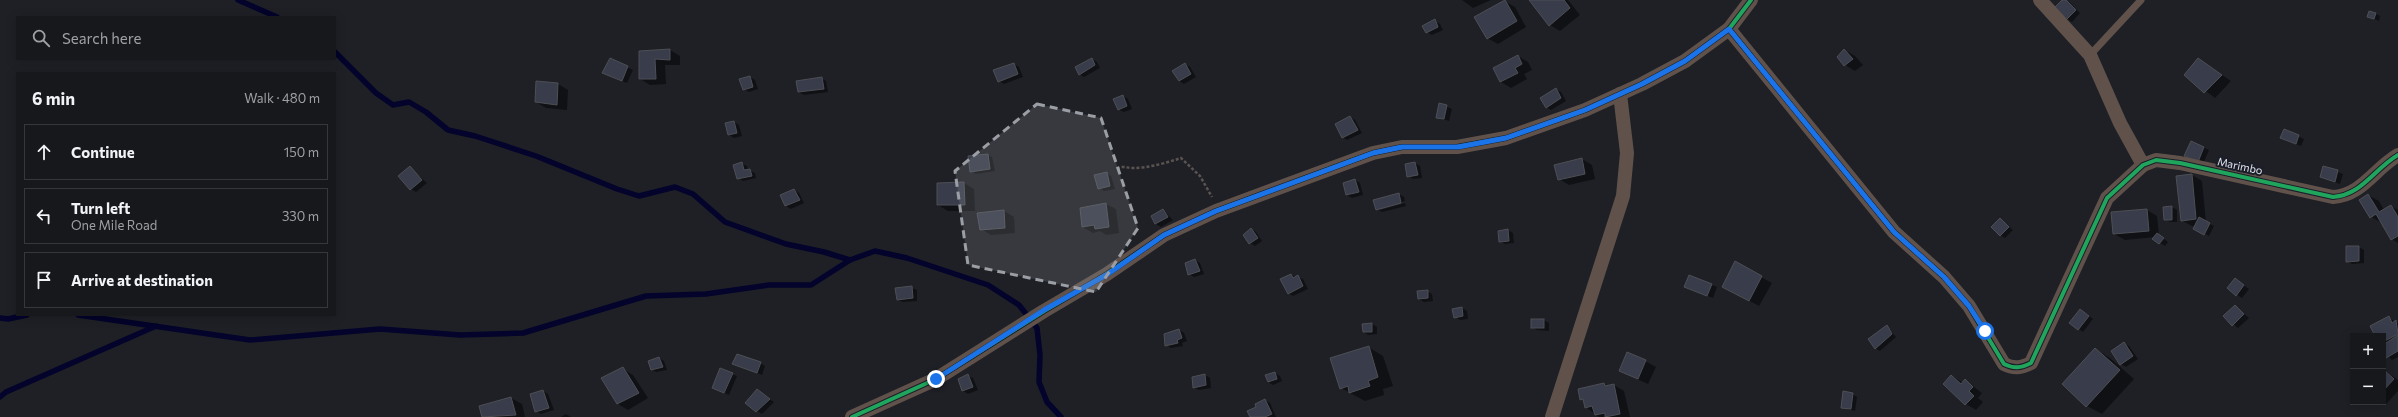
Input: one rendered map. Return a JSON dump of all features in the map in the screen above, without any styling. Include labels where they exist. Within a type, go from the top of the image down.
[{"type":"street","points":[[852,417],[936,379],[1044,310],[1108,274],[1164,235],[1216,211],[1373,153],[1402,147],[1458,147],[1506,138],[1585,110],[1685,61],[1729,29],[1751,0]]},
{"type":"street","points":[[2040,0],[2090,55],[2120,123],[2143,165]]},
{"type":"street","name":"Marimbo","points":[[1729,29],[1894,232],[1944,277],[1969,306],[2004,364],[2014,368],[2031,363],[2107,198],[2143,165],[2156,160],[2180,163],[2333,197],[2345,196],[2354,192],[2377,170],[2398,155]]},
{"type":"street","points":[[1552,417],[1623,196],[1627,153],[1620,94]]},
{"type":"lane","points":[[2090,55],[2141,0]]},
{"type":"path","points":[[1117,169],[1121,166],[1133,168],[1181,158],[1200,176],[1209,189],[1216,211]]},
{"type":"highlighted area","points":[[1037,104],[1101,118],[1138,228],[1096,292],[968,265],[955,171]]},
{"type":"building","points":[[1505,0],[1517,21],[1487,39],[1474,17]]},
{"type":"building","points":[[1529,0],[1564,0],[1570,8],[1549,26]]},
{"type":"building","points":[[2062,0],[2066,0],[2076,10],[2066,20],[2054,8]]},
{"type":"building","points":[[2369,11],[2376,13],[2374,19],[2367,17]]},
{"type":"building","points":[[1435,19],[1438,27],[1426,33],[1422,26]]},
{"type":"building","points":[[670,49],[670,60],[655,59],[656,79],[639,79],[639,51]]},
{"type":"building","points":[[1844,49],[1853,59],[1844,66],[1837,57]]},
{"type":"building","points":[[1518,55],[1522,64],[1515,68],[1518,73],[1500,82],[1493,68]]},
{"type":"building","points":[[610,58],[628,66],[622,81],[602,73]]},
{"type":"building","points":[[1092,58],[1095,65],[1079,75],[1075,67]]},
{"type":"building","points":[[2198,58],[2222,75],[2204,93],[2184,75]]},
{"type":"building","points":[[1014,63],[1018,74],[998,82],[993,70]]},
{"type":"building","points":[[1185,63],[1191,74],[1179,81],[1172,71]]},
{"type":"building","points":[[750,76],[753,87],[743,90],[739,79]]},
{"type":"building","points":[[822,77],[824,89],[798,92],[796,81]]},
{"type":"building","points":[[536,81],[558,83],[557,105],[535,102]]},
{"type":"building","points":[[1556,88],[1561,98],[1546,108],[1540,98]]},
{"type":"building","points":[[1123,95],[1127,106],[1118,110],[1113,99]]},
{"type":"building","points":[[1439,103],[1447,105],[1444,119],[1436,118]]},
{"type":"building","points":[[1350,116],[1358,130],[1342,138],[1335,124]]},
{"type":"building","points":[[734,121],[737,133],[728,135],[725,123]]},
{"type":"building","points":[[2284,129],[2299,135],[2296,144],[2280,138]]},
{"type":"building","points":[[2191,141],[2204,147],[2198,162],[2184,156]]},
{"type":"building","points":[[988,154],[990,169],[970,172],[968,156]]},
{"type":"building","points":[[1582,158],[1585,174],[1558,180],[1554,165]]},
{"type":"building","points":[[742,162],[744,170],[750,169],[752,176],[737,179],[733,165]]},
{"type":"building","points":[[1415,162],[1418,175],[1407,177],[1405,164]]},
{"type":"building","points":[[410,166],[422,180],[410,190],[398,176]]},
{"type":"building","points":[[2323,166],[2338,170],[2335,182],[2320,177]]},
{"type":"building","points":[[1107,172],[1110,186],[1098,189],[1094,175]]},
{"type":"building","points":[[2192,174],[2196,219],[2181,221],[2176,176]]},
{"type":"building","points":[[1355,179],[1359,192],[1346,195],[1343,183]]},
{"type":"building","points":[[964,182],[965,205],[937,205],[937,183]]},
{"type":"building","points":[[794,189],[800,200],[785,206],[780,195]]},
{"type":"building","points":[[1399,193],[1401,203],[1376,210],[1373,200]]},
{"type":"building","points":[[2368,194],[2379,212],[2391,205],[2398,217],[2398,236],[2391,240],[2376,214],[2370,218],[2359,200]]},
{"type":"building","points":[[1106,203],[1109,227],[1095,229],[1094,225],[1082,227],[1080,208]]},
{"type":"building","points":[[2172,206],[2172,220],[2164,220],[2163,207]]},
{"type":"building","points":[[1163,209],[1168,217],[1155,224],[1151,216]]},
{"type":"building","points":[[2147,209],[2149,231],[2113,234],[2111,212]]},
{"type":"building","points":[[1004,210],[1005,228],[980,230],[977,213]]},
{"type":"building","points":[[2199,217],[2210,223],[2204,235],[2193,229]]},
{"type":"building","points":[[2000,218],[2009,227],[2000,236],[1991,227]]},
{"type":"building","points":[[1251,228],[1258,238],[1249,244],[1243,235]]},
{"type":"building","points":[[1508,229],[1509,241],[1499,242],[1498,231]]},
{"type":"building","points":[[2157,233],[2164,238],[2159,244],[2152,239]]},
{"type":"building","points":[[2346,246],[2359,246],[2359,261],[2346,262]]},
{"type":"building","points":[[1195,259],[1200,271],[1188,275],[1185,263]]},
{"type":"building","points":[[1735,261],[1762,276],[1749,301],[1722,287]]},
{"type":"building","points":[[1291,274],[1293,278],[1298,275],[1303,286],[1288,294],[1280,279]]},
{"type":"building","points":[[1689,275],[1712,284],[1707,296],[1684,287]]},
{"type":"building","points":[[2235,278],[2244,285],[2236,296],[2227,288]]},
{"type":"building","points":[[912,286],[913,298],[897,300],[895,288]]},
{"type":"building","points":[[1428,290],[1428,298],[1418,299],[1417,291]]},
{"type":"building","points":[[2235,305],[2244,314],[2232,326],[2223,316]]},
{"type":"building","points":[[1462,307],[1463,316],[1454,318],[1452,309]]},
{"type":"building","points":[[2080,309],[2089,316],[2078,330],[2069,323]]},
{"type":"building","points":[[2389,316],[2392,323],[2396,320],[2398,334],[2386,340],[2386,333],[2374,333],[2370,326]]},
{"type":"building","points":[[1531,319],[1544,319],[1544,328],[1531,328]]},
{"type":"building","points":[[1372,323],[1372,332],[1363,332],[1362,324]]},
{"type":"building","points":[[1887,325],[1892,334],[1875,349],[1868,339]]},
{"type":"building","points":[[1179,329],[1182,338],[1177,340],[1178,343],[1165,346],[1164,334]]},
{"type":"building","points":[[2398,335],[2398,351],[2386,358],[2386,343]]},
{"type":"building","points":[[2124,342],[2133,356],[2120,365],[2111,351]]},
{"type":"building","points":[[1369,346],[1378,377],[1368,381],[1370,386],[1349,393],[1348,386],[1340,389],[1330,358]]},
{"type":"building","points":[[2095,348],[2120,370],[2086,407],[2062,384]]},
{"type":"building","points":[[1627,352],[1646,360],[1638,379],[1619,371]]},
{"type":"building","points":[[737,354],[761,362],[757,373],[732,364]]},
{"type":"building","points":[[659,357],[663,367],[651,370],[648,361]]},
{"type":"building","points":[[623,367],[639,393],[617,404],[601,378]]},
{"type":"building","points":[[720,368],[733,373],[724,393],[712,388]]},
{"type":"building","points":[[1275,372],[1277,379],[1268,382],[1265,375]]},
{"type":"building","points":[[2386,372],[2394,379],[2386,388]]},
{"type":"building","points":[[968,374],[973,387],[962,391],[958,379]]},
{"type":"building","points":[[1205,374],[1206,385],[1193,388],[1192,377]]},
{"type":"building","points":[[1951,375],[1961,384],[1965,379],[1973,387],[1969,391],[1974,396],[1965,405],[1943,384]]},
{"type":"building","points":[[1604,383],[1605,386],[1614,384],[1620,414],[1605,417],[1605,413],[1595,415],[1592,406],[1585,408],[1583,399],[1580,400],[1578,389]]},
{"type":"building","points":[[757,389],[770,399],[756,412],[745,403]]},
{"type":"building","points":[[543,390],[549,408],[535,412],[530,394]]},
{"type":"building","points":[[1843,391],[1853,393],[1851,409],[1841,408]]},
{"type":"building","points":[[511,397],[516,415],[482,417],[479,406]]},
{"type":"building","points":[[1265,399],[1272,414],[1265,417],[1250,417],[1247,411],[1256,407],[1255,404]]},
{"type":"waterway","points":[[238,0],[275,16]]},
{"type":"waterway","points":[[336,53],[376,93],[393,105],[409,102],[426,112],[448,130],[475,136],[536,156],[617,189],[639,196],[675,187],[693,194],[725,222],[786,244],[824,252],[850,260]]},
{"type":"waterway","points":[[85,316],[250,340],[380,329],[460,335],[523,333],[646,296],[706,294],[769,285],[811,285],[850,260],[875,251],[907,258],[988,285],[1019,305],[1037,328],[1040,355],[1039,382],[1047,402],[1061,417]]},
{"type":"waterway","points":[[0,318],[8,319],[22,316]]},
{"type":"waterway","points":[[0,397],[6,392],[156,326]]},
{"type":"cycle path","points":[[852,417],[936,379],[1044,311],[1107,274],[1164,235],[1216,211],[1373,153],[1402,147],[1457,147],[1506,138],[1585,110],[1642,84],[1685,61],[1729,29],[1751,0]]},
{"type":"cycle path","points":[[1729,29],[1894,232],[1944,277],[1969,306],[2004,364],[2011,367],[2021,367],[2031,363],[2107,198],[2143,165],[2156,160],[2180,163],[2333,197],[2352,192],[2360,187],[2398,155]]},
{"type":"route","points":[[936,379],[1044,310],[1108,274],[1164,235],[1216,211],[1373,153],[1402,147],[1458,147],[1506,138],[1585,110],[1642,84],[1685,61],[1729,29],[1894,232],[1944,277],[1969,306],[1985,331]]}]
